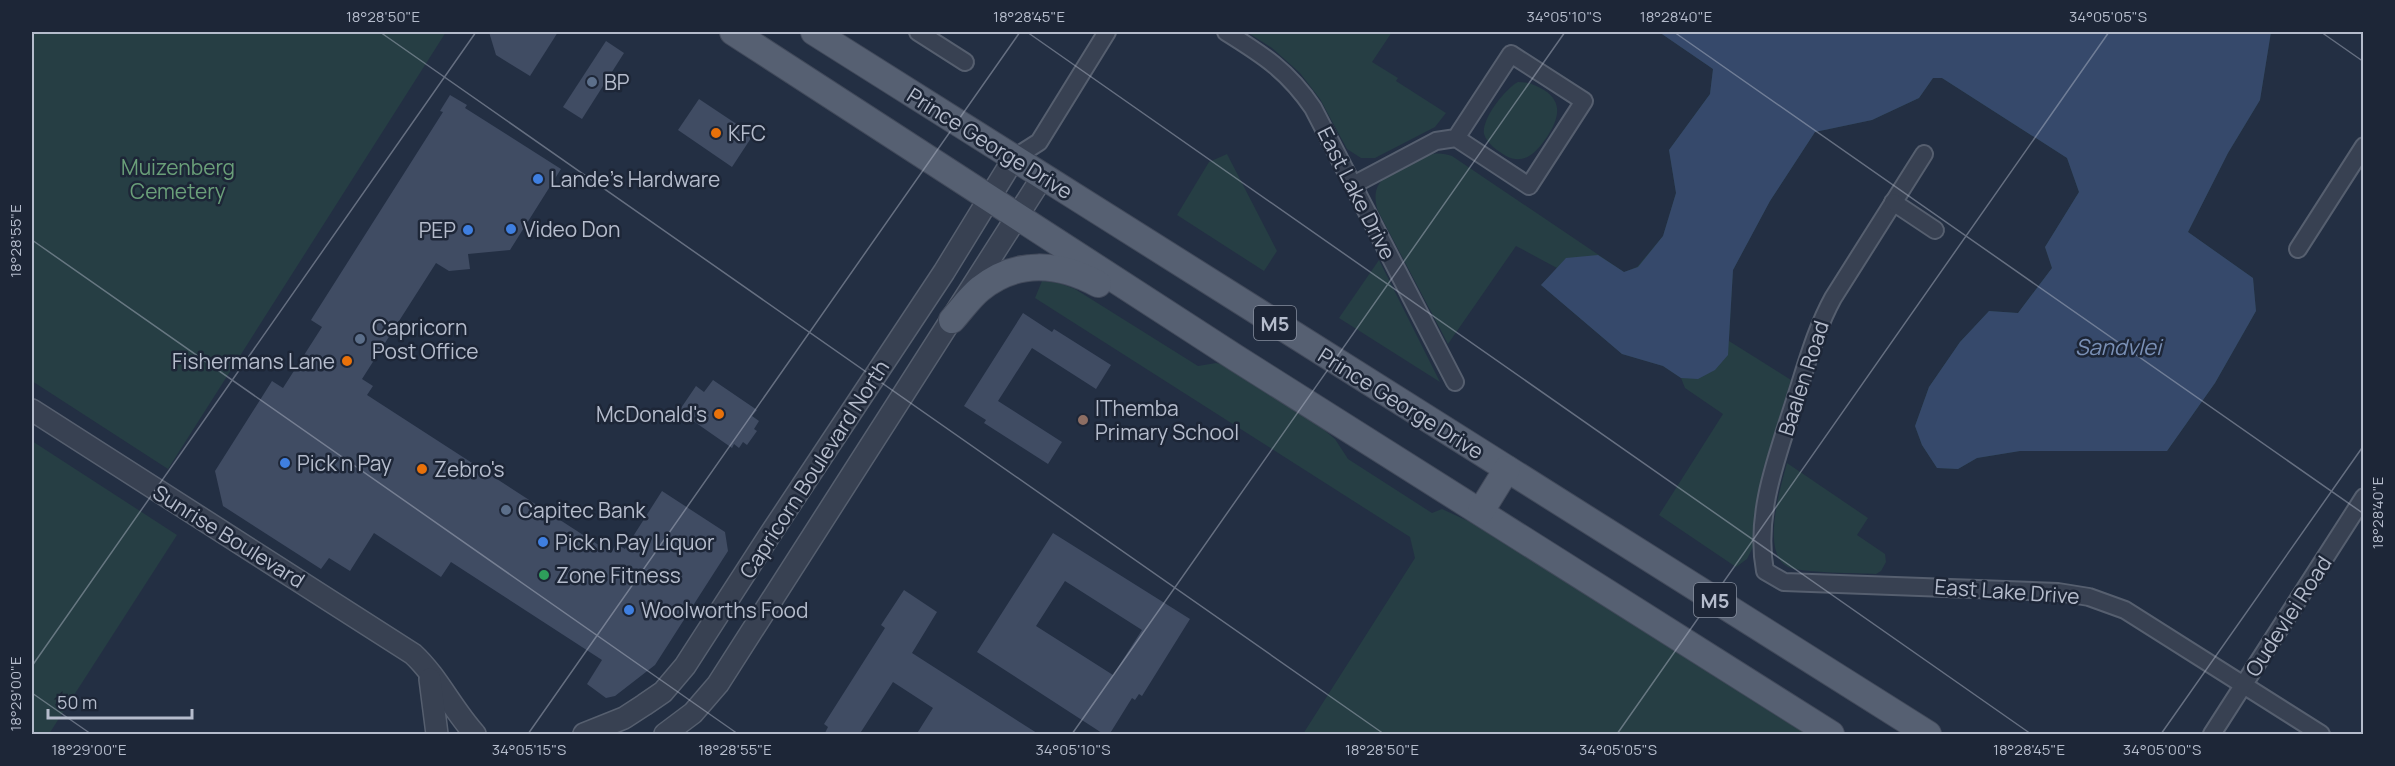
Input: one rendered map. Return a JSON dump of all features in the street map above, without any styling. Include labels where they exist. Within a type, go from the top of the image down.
[{"type":"main road","name":"M5","points":[[733,32],[1236,358],[1481,511],[1831,735]]},
{"type":"main road","name":"Prince George Drive","points":[[814,32],[1928,735]]},
{"type":"main road","points":[[952,320],[979,290],[1001,276],[1032,267],[1058,268],[1089,279],[1236,358]]},
{"type":"main road","points":[[1481,511],[1507,469]]},
{"type":"street","points":[[918,32],[965,62]]},
{"type":"street","points":[[1014,158],[1039,142],[1107,32]]},
{"type":"street","name":"East Lake Drive","points":[[1226,32],[1275,64],[1290,77],[1313,108],[1455,382]]},
{"type":"street","points":[[1353,185],[1436,141],[1456,138],[1529,186],[1584,101],[1511,54],[1456,138]]},
{"type":"street","points":[[1039,142],[1043,176]]},
{"type":"street","points":[[2298,249],[2357,172],[2364,146]]},
{"type":"street","name":"Baalen Road","points":[[1765,571],[1763,559],[1765,519],[1771,478],[1820,322],[1923,154]]},
{"type":"street","name":"Capricorn Boulevard North","points":[[584,735],[631,714],[663,692],[681,673],[944,272],[1014,158]]},
{"type":"street","name":"Capricorn Boulevard North","points":[[665,735],[693,713],[718,684],[1019,217],[1043,176]]},
{"type":"street","points":[[1893,202],[1935,230]]},
{"type":"street","name":"Sunrise Boulevard","points":[[32,410],[413,654],[424,664],[455,712],[476,735]]},
{"type":"street","name":"Oudevlei Road","points":[[2212,735],[2364,497]]},
{"type":"street","name":"East Lake Drive","points":[[1765,571],[1784,582],[2046,591],[2088,597],[2125,610],[2321,735]]},
{"type":"street","points":[[424,664],[432,691],[437,735]]},
{"type":"green space","name":"Muizenberg Cemetery","points":[[32,32],[446,32],[168,469],[32,381]]},
{"type":"green space","points":[[1247,32],[1392,32],[1372,62],[1398,78],[1396,81],[1446,113],[1435,127],[1375,158],[1361,158],[1347,149],[1320,99],[1300,73],[1272,48]]},
{"type":"green space","name":"Sandvlei","points":[[1659,32],[2271,32],[2260,100],[2228,153],[2188,232],[2253,278],[2256,311],[2215,383],[2167,451],[2020,451],[1977,458],[1958,469],[1937,468],[1922,445],[1915,426],[1929,387],[1960,342],[1989,311],[2018,313],[2052,268],[2045,247],[2079,192],[2067,158],[1942,78],[1933,78],[1919,98],[1872,120],[1815,132],[1770,201],[1733,270],[1729,341],[1791,380],[1763,470],[1755,515],[1753,547],[1747,559],[1736,567],[1659,515],[1723,414],[1685,388],[1681,378],[1663,366],[1622,354],[1541,285],[1557,268],[1516,246],[1448,344],[1378,211],[1376,201],[1379,184],[1404,166],[1436,154],[1452,156],[1624,272],[1637,267],[1663,236],[1676,193],[1669,150],[1710,94],[1713,69]]},
{"type":"green space","points":[[1518,82],[1532,84],[1544,90],[1554,100],[1557,112],[1551,131],[1535,152],[1525,158],[1513,159],[1490,144],[1485,138],[1484,128],[1495,105]]},
{"type":"green space","points":[[1227,154],[1277,251],[1264,271],[1177,215],[1209,162]]},
{"type":"green space","points":[[1379,260],[1440,382],[1339,318]]},
{"type":"green space","points":[[1042,281],[1059,283],[1075,289],[1198,366],[1216,363],[1234,367],[1294,405],[1335,439],[1348,459],[1432,513],[1442,509],[1507,539],[1812,734],[1303,734],[1415,558],[1410,537],[1035,298]]},
{"type":"green space","points":[[32,441],[177,535],[49,734],[32,734]]},
{"type":"green space","points":[[1787,463],[1868,518],[1857,535],[1885,554],[1886,562],[1881,571],[1876,574],[1795,569],[1788,567],[1780,559],[1775,548],[1775,518]]},
{"type":"water","name":"Sandvlei","points":[[1659,32],[2271,32],[2260,100],[2228,153],[2188,232],[2253,278],[2256,311],[2215,383],[2167,451],[2020,451],[1977,458],[1958,469],[1937,468],[1922,445],[1915,426],[1929,387],[1960,342],[1989,311],[2018,313],[2052,268],[2045,247],[2079,192],[2067,158],[1942,78],[1933,78],[1919,98],[1872,120],[1815,132],[1770,201],[1733,270],[1728,355],[1715,370],[1698,379],[1681,378],[1663,366],[1622,354],[1541,285],[1566,258],[1598,255],[1624,272],[1638,267],[1663,236],[1676,193],[1669,150],[1710,94],[1713,69]]},
{"type":"building","points":[[489,32],[558,32],[530,76],[496,55]]},
{"type":"building","points":[[606,41],[624,53],[582,119],[563,107]]},
{"type":"building","points":[[450,95],[467,105],[465,108],[561,169],[510,250],[468,254],[470,269],[449,271],[436,263],[362,379],[373,386],[367,395],[611,553],[616,544],[625,549],[662,491],[725,532],[728,551],[655,665],[615,696],[606,698],[587,684],[602,660],[451,562],[441,577],[374,533],[350,571],[329,558],[321,569],[223,506],[215,471],[272,381],[283,388],[322,327],[311,320],[443,112],[440,111]]},
{"type":"building","name":"KFC","points":[[699,99],[753,135],[732,167],[678,130]]},
{"type":"building","points":[[1023,313],[1052,332],[1054,329],[1111,365],[1096,389],[1032,348],[998,401],[1062,442],[1048,464],[984,423],[986,420],[964,406]]},
{"type":"building","name":"McDonald's","points":[[713,380],[757,410],[752,416],[759,421],[754,429],[757,431],[747,445],[743,442],[739,448],[734,444],[732,448],[679,411],[696,386],[704,392]]},
{"type":"building","points":[[1053,533],[1190,619],[1142,696],[1139,694],[1135,700],[1132,698],[1109,735],[1105,735],[977,652]],"holes":[[[1065,581],[1142,630],[1113,675],[1036,626]]]},
{"type":"building","points":[[904,590],[937,612],[912,653],[1040,735],[916,735],[933,708],[893,682],[859,735],[824,735],[828,727],[824,724],[885,628],[881,625]]},
{"type":"place","name":"BP","points":[[592,82]]},
{"type":"place","name":"KFC","points":[[716,133]]},
{"type":"place","name":"Lande's Hardware","points":[[538,179]]},
{"type":"place","name":"Video Don","points":[[511,229]]},
{"type":"place","name":"PEP","points":[[468,230]]},
{"type":"place","name":"Capricorn Post Office","points":[[360,339]]},
{"type":"place","name":"Fishermans Lane","points":[[347,361]]},
{"type":"place","name":"McDonald's","points":[[719,414]]},
{"type":"place","name":"IThemba Primary School","points":[[1083,420]]},
{"type":"place","name":"Pick n Pay","points":[[285,463]]},
{"type":"place","name":"Zebro's","points":[[422,469]]},
{"type":"place","name":"Capitec Bank","points":[[506,510]]},
{"type":"place","name":"Pick n Pay Liquor","points":[[543,542]]},
{"type":"place","name":"Zone Fitness","points":[[544,575]]},
{"type":"place","name":"Woolworths Food","points":[[629,610]]}]
